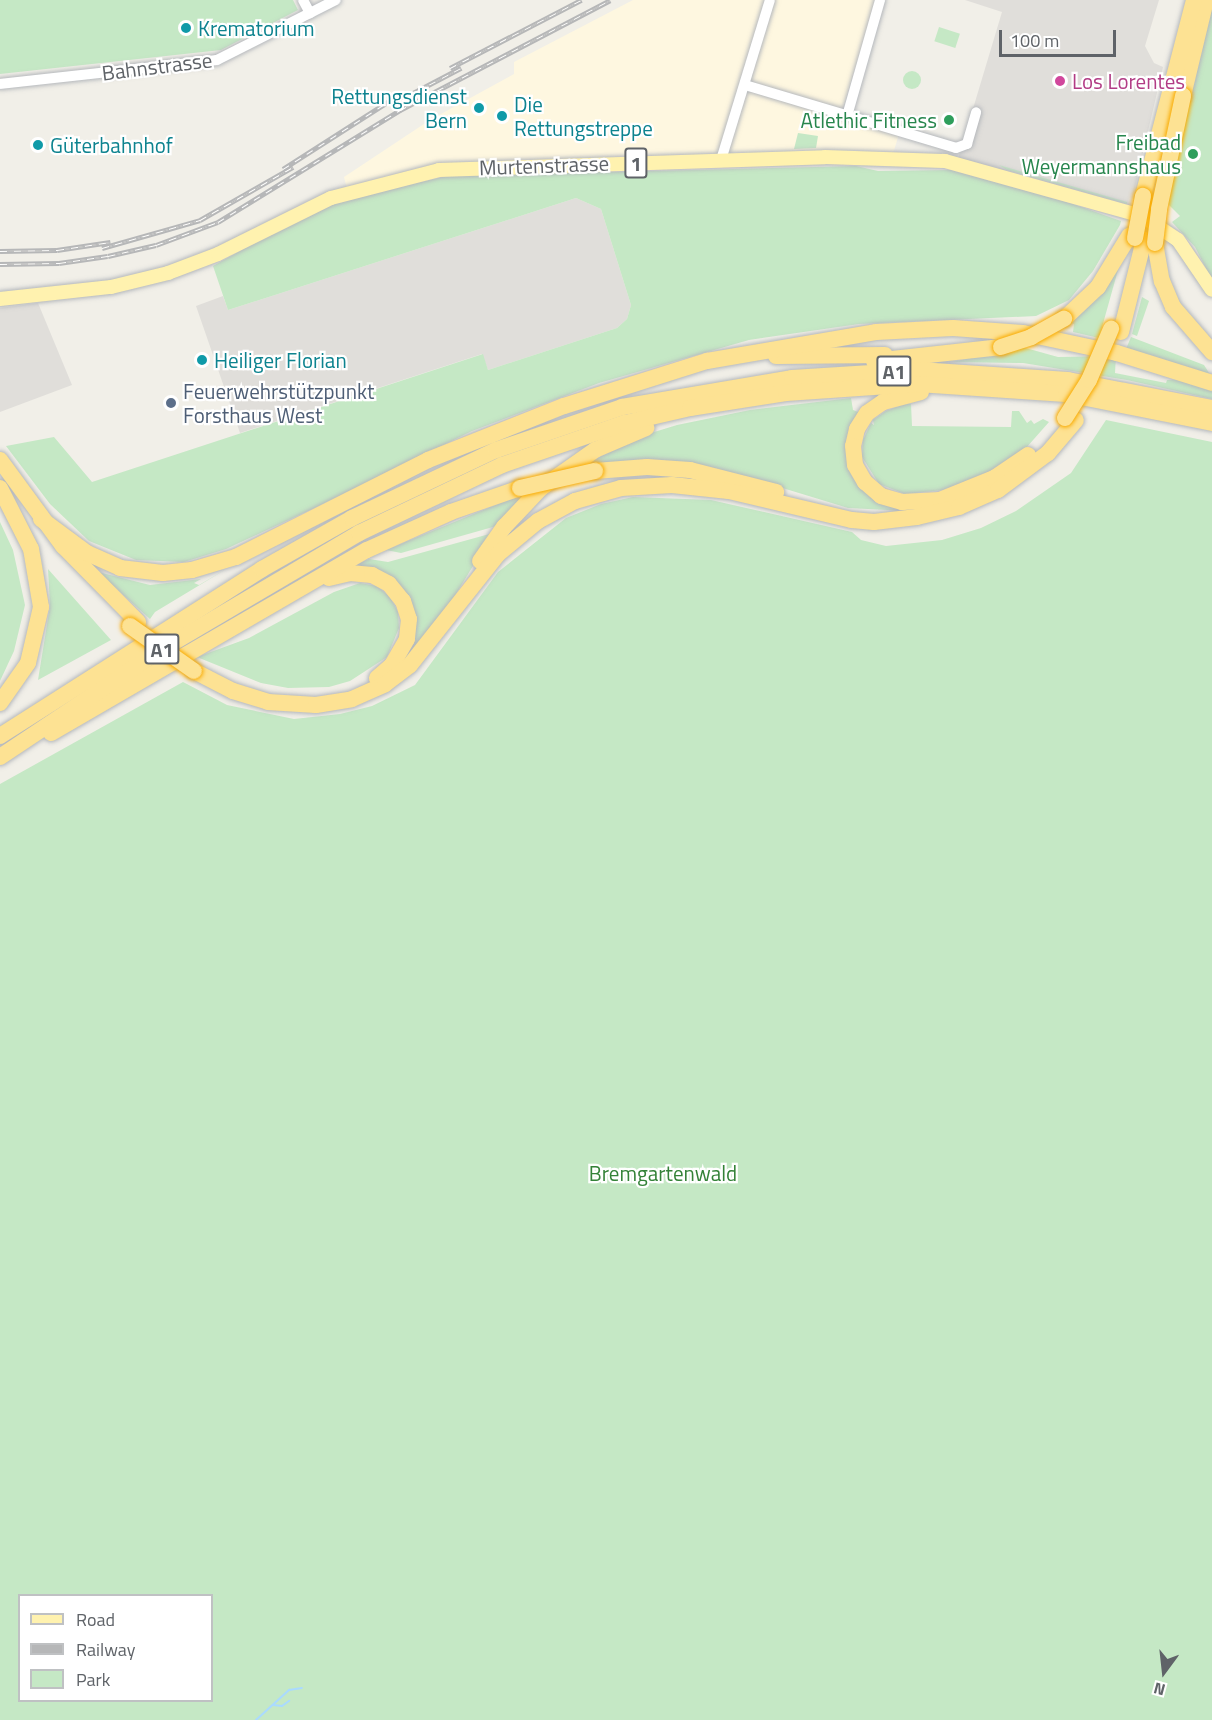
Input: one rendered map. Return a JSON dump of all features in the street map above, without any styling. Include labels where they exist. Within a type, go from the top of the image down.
[{"type":"highway","points":[[1194,0],[1143,196],[1141,239],[1173,306],[1212,352]]},
{"type":"highway","points":[[0,482],[74,573],[134,624],[198,668],[256,699],[316,705],[374,690],[402,672],[428,646],[509,543],[556,510],[606,491],[654,485],[693,486],[852,520],[874,522],[949,510],[998,490],[1048,453],[1104,374],[1183,96],[1206,0]]},
{"type":"highway","points":[[657,398],[672,390],[717,381],[1001,347],[1031,337],[1064,319],[1098,287],[1141,239]]},
{"type":"highway","points":[[41,519],[87,553],[120,568],[163,573],[192,570],[236,557],[466,443],[622,386],[680,368],[791,344],[876,332],[953,328],[1023,333],[1081,343],[1212,383]]},
{"type":"highway","points":[[622,386],[708,366],[768,357],[836,354],[918,357]]},
{"type":"highway","name":"A1","points":[[0,736],[262,569],[381,503],[519,441],[657,398],[792,378],[947,371],[1068,380],[1212,408]]},
{"type":"highway","name":"A1","points":[[0,759],[69,708],[250,595],[419,502],[502,465],[596,432],[690,408],[750,399],[900,384],[1011,388],[1105,400],[1212,423]]},
{"type":"highway","points":[[1011,388],[979,394],[925,391],[883,402],[867,413],[855,435],[853,455],[859,474],[872,489],[891,500],[915,503],[940,500],[1010,468],[1070,419]]},
{"type":"highway","points":[[428,646],[504,526],[528,500],[574,463],[649,426],[750,399]]},
{"type":"highway","points":[[0,460],[41,519],[134,624]]},
{"type":"highway","points":[[0,759],[278,599],[394,537],[520,488],[595,471],[647,467],[711,473],[832,510],[900,519]]},
{"type":"highway","points":[[0,488],[34,559],[41,607],[28,663],[0,703]]},
{"type":"highway","points":[[198,668],[267,693],[297,697],[334,694],[381,675],[399,656],[407,639],[409,619],[403,600],[389,584],[372,575],[340,574],[278,599]]},
{"type":"main road","name":"Murtenstrasse","points":[[5,297],[111,287],[168,273],[218,254],[322,202],[412,175],[474,167],[872,158],[945,161],[1142,216],[1159,226],[1189,254],[1212,290]]},
{"type":"street","points":[[303,0],[310,14]]},
{"type":"street","name":"Bahnstrasse","points":[[0,84],[217,60],[336,0]]},
{"type":"street","points":[[721,160],[770,0]]},
{"type":"street","points":[[847,116],[880,0]]},
{"type":"street","points":[[745,85],[958,148],[967,144],[976,112]]},
{"type":"shaded area","points":[[633,0],[876,0],[840,117],[899,134],[892,157],[815,157],[347,189],[344,177],[430,120],[514,74],[514,62]]},
{"type":"shaded area","points":[[965,0],[1159,0],[1145,46],[1154,63],[1163,67],[1129,213],[957,162],[1002,12]]},
{"type":"shaded area","points":[[576,198],[601,209],[631,305],[627,319],[617,328],[488,370],[482,354],[240,433],[196,306],[223,296],[228,310]]},
{"type":"shaded area","points":[[38,303],[72,385],[0,412],[0,308]]},
{"type":"green space","points":[[0,0],[293,0],[298,10],[221,50],[0,74]]},
{"type":"green space","name":"Freibad Weyermannshaus","points":[[1212,0],[1212,280],[1195,247],[1172,222],[1180,216],[1163,199]]},
{"type":"green space","points":[[939,27],[960,34],[955,48],[934,41]]},
{"type":"green space","points":[[908,71],[916,71],[921,76],[919,87],[908,89],[903,84],[903,76]]},
{"type":"green space","points":[[798,133],[818,136],[816,148],[794,149]]},
{"type":"green space","points":[[999,165],[1127,202],[1127,204],[1007,170]]},
{"type":"green space","points":[[856,166],[878,171],[951,170],[1070,203],[1121,221],[1093,271],[1069,300],[1036,316],[859,324],[749,340],[599,383],[472,431],[226,549],[184,562],[136,560],[89,541],[50,504],[6,446],[54,437],[92,482],[483,354],[488,370],[617,328],[627,319],[631,305],[601,209],[576,198],[228,310],[213,266],[290,223],[342,200],[447,176]]},
{"type":"green space","points":[[1118,270],[1099,338],[1073,332],[1074,324],[1070,323],[1092,303]]},
{"type":"green space","points":[[1142,297],[1149,301],[1137,336],[1132,334]]},
{"type":"green space","points":[[1131,337],[1204,365],[1211,376],[1126,349]]},
{"type":"green space","points":[[1022,347],[1058,357],[1116,356],[1115,373],[1166,383],[1167,380],[1192,379],[1212,386],[1212,399],[1127,380],[1023,363],[952,362]]},
{"type":"green space","points":[[851,398],[853,410],[858,412],[850,461],[908,511],[848,508],[753,479],[579,468],[638,437],[677,425],[750,410]]},
{"type":"green space","points":[[904,404],[911,404],[912,426],[1011,427],[1012,411],[1019,411],[1027,423],[1031,420],[1034,424],[1043,419],[1049,422],[1026,448],[993,471],[943,490],[905,494],[879,484],[862,457],[863,440],[871,423],[874,425],[873,420],[886,411]]},
{"type":"green space","name":"Bremgartenwald","points":[[1106,420],[1212,442],[1212,1720],[0,1720],[0,784],[183,682],[227,705],[294,719],[340,714],[372,706],[415,685],[498,572],[566,518],[601,504],[633,497],[711,500],[852,532],[861,540],[886,546],[942,540],[981,528],[1016,511],[1071,473]]},
{"type":"green space","points":[[537,488],[500,525],[401,553],[386,550]]},
{"type":"green space","points":[[0,522],[13,550],[25,605],[14,651],[0,681]]},
{"type":"green space","points":[[493,533],[445,612],[410,658],[400,660],[407,601],[353,566],[369,559],[388,562]]},
{"type":"green space","points":[[228,568],[155,612],[150,619],[98,572],[150,585],[201,579],[194,583],[199,585]]},
{"type":"green space","points":[[48,569],[111,640],[38,680],[50,606]]},
{"type":"green space","points":[[360,583],[377,586],[390,597],[398,612],[399,628],[387,657],[350,681],[329,687],[288,688],[261,683],[197,657],[249,638],[334,592]]},
{"type":"waterway","points":[[256,1720],[289,1690],[302,1688]]},
{"type":"waterway","points":[[273,1705],[282,1706],[289,1701]]},
{"type":"railway","points":[[450,68],[581,0]]},
{"type":"railway","points":[[0,264],[59,263],[108,256],[156,245],[218,222],[400,110],[610,0]]},
{"type":"railway","points":[[392,104],[461,68]]},
{"type":"railway","points":[[283,169],[397,96]]},
{"type":"railway","points":[[102,248],[200,220],[293,167]]},
{"type":"railway","points":[[0,251],[57,250],[110,242]]},
{"type":"place","name":"Krematorium","points":[[186,28]]},
{"type":"place","name":"Los Lorentes","points":[[1060,81]]},
{"type":"place","name":"Rettungsdienst Bern","points":[[479,108]]},
{"type":"place","name":"Die Rettungstreppe","points":[[502,116]]},
{"type":"place","name":"Atlethic Fitness","points":[[949,120]]},
{"type":"place","name":"Güterbahnhof","points":[[38,145]]},
{"type":"place","name":"Freibad Weyermannshaus","points":[[1193,154]]},
{"type":"place","name":"Heiliger Florian","points":[[202,360]]},
{"type":"place","name":"Feuerwehrstützpunkt Forsthaus West","points":[[171,403]]}]
